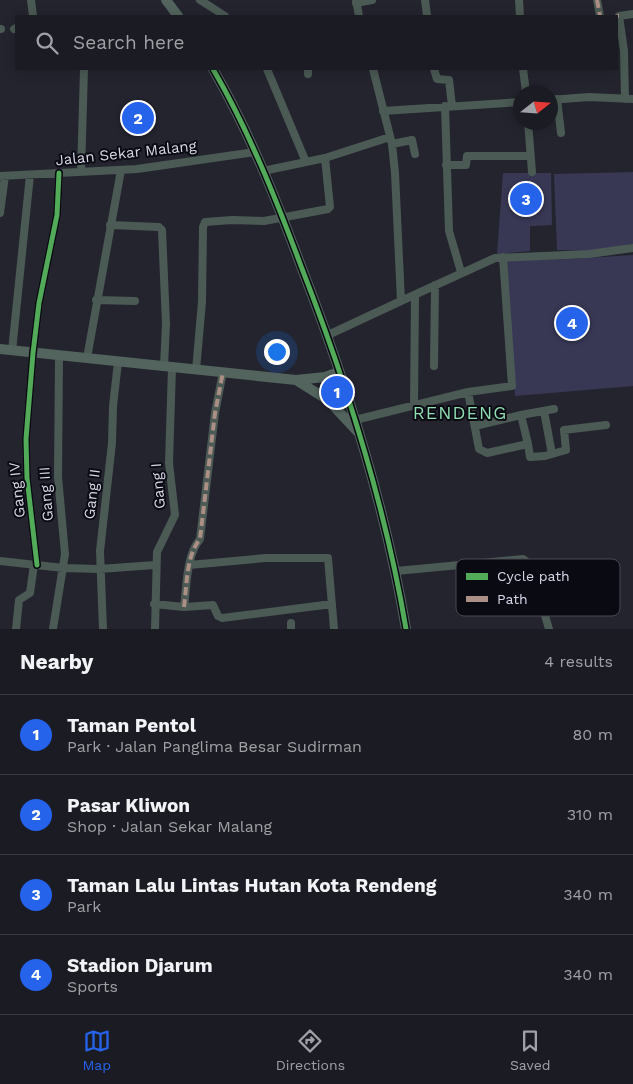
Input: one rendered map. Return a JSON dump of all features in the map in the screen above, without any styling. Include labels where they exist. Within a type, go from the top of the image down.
[{"type":"main road","points":[[166,0],[177,15]]},
{"type":"main road","points":[[213,70],[263,171],[284,219],[328,335],[383,514],[396,570],[406,629]]},
{"type":"main road","points":[[0,349],[296,380],[325,377],[339,372]]},
{"type":"main road","points":[[296,380],[328,400],[360,436]]},
{"type":"street","points":[[31,0],[34,15]]},
{"type":"street","points":[[200,0],[222,15]]},
{"type":"street","points":[[359,15],[356,1],[372,0]]},
{"type":"street","points":[[425,0],[428,15]]},
{"type":"street","points":[[519,0],[520,15]]},
{"type":"street","points":[[597,0],[600,15]]},
{"type":"street","points":[[558,100],[589,97],[629,99],[620,52],[618,16],[633,14]]},
{"type":"street","points":[[81,172],[84,70]]},
{"type":"street","points":[[267,70],[306,162]]},
{"type":"street","points":[[373,70],[391,141],[396,173],[401,301]]},
{"type":"street","points":[[434,70],[437,79],[449,80],[446,165],[449,231],[461,272]]},
{"type":"street","points":[[523,70],[525,85]]},
{"type":"street","points":[[384,111],[513,102]]},
{"type":"street","points":[[558,119],[561,133]]},
{"type":"street","points":[[528,130],[532,172]]},
{"type":"street","points":[[263,171],[391,141],[412,140],[415,154]]},
{"type":"street","name":"Jalan Sekar Malang","points":[[2,176],[121,170],[254,152]]},
{"type":"street","points":[[446,165],[466,165],[466,156],[530,156]]},
{"type":"street","points":[[196,370],[202,302],[203,227],[206,222],[214,220],[264,222],[330,208],[325,158]]},
{"type":"street","points":[[87,358],[121,170]]},
{"type":"street","name":"Gang IV","points":[[16,629],[19,600],[30,593],[36,565],[26,458],[33,353],[40,303],[57,215],[59,174]]},
{"type":"street","points":[[0,213],[2,176]]},
{"type":"street","points":[[12,351],[30,176]]},
{"type":"street","name":"Gang I","points":[[110,226],[159,227],[162,230],[168,366],[169,463],[175,515],[167,535],[159,543],[155,565],[154,629]]},
{"type":"street","points":[[328,335],[415,296],[461,272],[495,258],[589,254],[633,248]]},
{"type":"street","points":[[355,420],[468,392],[512,386],[503,257]]},
{"type":"street","points":[[434,366],[436,285]]},
{"type":"street","points":[[414,406],[415,296]]},
{"type":"street","points":[[96,300],[135,301]]},
{"type":"street","name":"Gang III","points":[[52,629],[63,568],[65,544],[58,477],[59,356]]},
{"type":"street","name":"Gang II","points":[[103,629],[99,569],[118,362]]},
{"type":"street","points":[[184,607],[194,545],[200,539],[215,413],[223,372]]},
{"type":"street","points":[[468,392],[479,449],[482,452],[528,444]]},
{"type":"street","points":[[474,426],[554,409]]},
{"type":"street","points":[[544,411],[552,454]]},
{"type":"street","points":[[521,415],[530,457],[566,450],[564,430],[606,425]]},
{"type":"street","points":[[190,565],[266,558],[326,557],[330,561],[334,629]]},
{"type":"street","points":[[0,561],[63,568],[99,569],[155,565]]},
{"type":"street","points":[[396,570],[456,565]]},
{"type":"street","points":[[154,604],[184,607],[213,605],[218,616],[222,618],[332,604]]},
{"type":"street","points":[[545,616],[549,629]]},
{"type":"shaded area","points":[[633,172],[633,244],[593,251],[557,250],[554,174]]},
{"type":"shaded area","points":[[503,173],[551,173],[552,225],[530,226],[530,251],[497,254]]},
{"type":"shaded area","points":[[633,255],[633,386],[515,396],[506,260],[571,259]]},
{"type":"marked path","points":[[597,0],[600,15]]},
{"type":"marked path","points":[[184,607],[190,562],[195,546],[200,539],[215,413],[223,372]]},
{"type":"cycle path","points":[[214,70],[238,117],[272,191],[334,355],[376,490],[406,629]]},
{"type":"cycle path","points":[[37,565],[27,478],[26,439],[39,303],[57,215],[59,173]]},
{"type":"place","name":"Pasar Kliwon","points":[[138,118]]},
{"type":"place","name":"Taman Lalu Lintas Hutan Kota Rendeng","points":[[526,199]]},
{"type":"place","name":"Stadion Djarum","points":[[572,323]]},
{"type":"place","name":"Taman Pentol","points":[[337,392]]},
{"type":"district","name":"RENDENG","points":[[460,413]]}]
